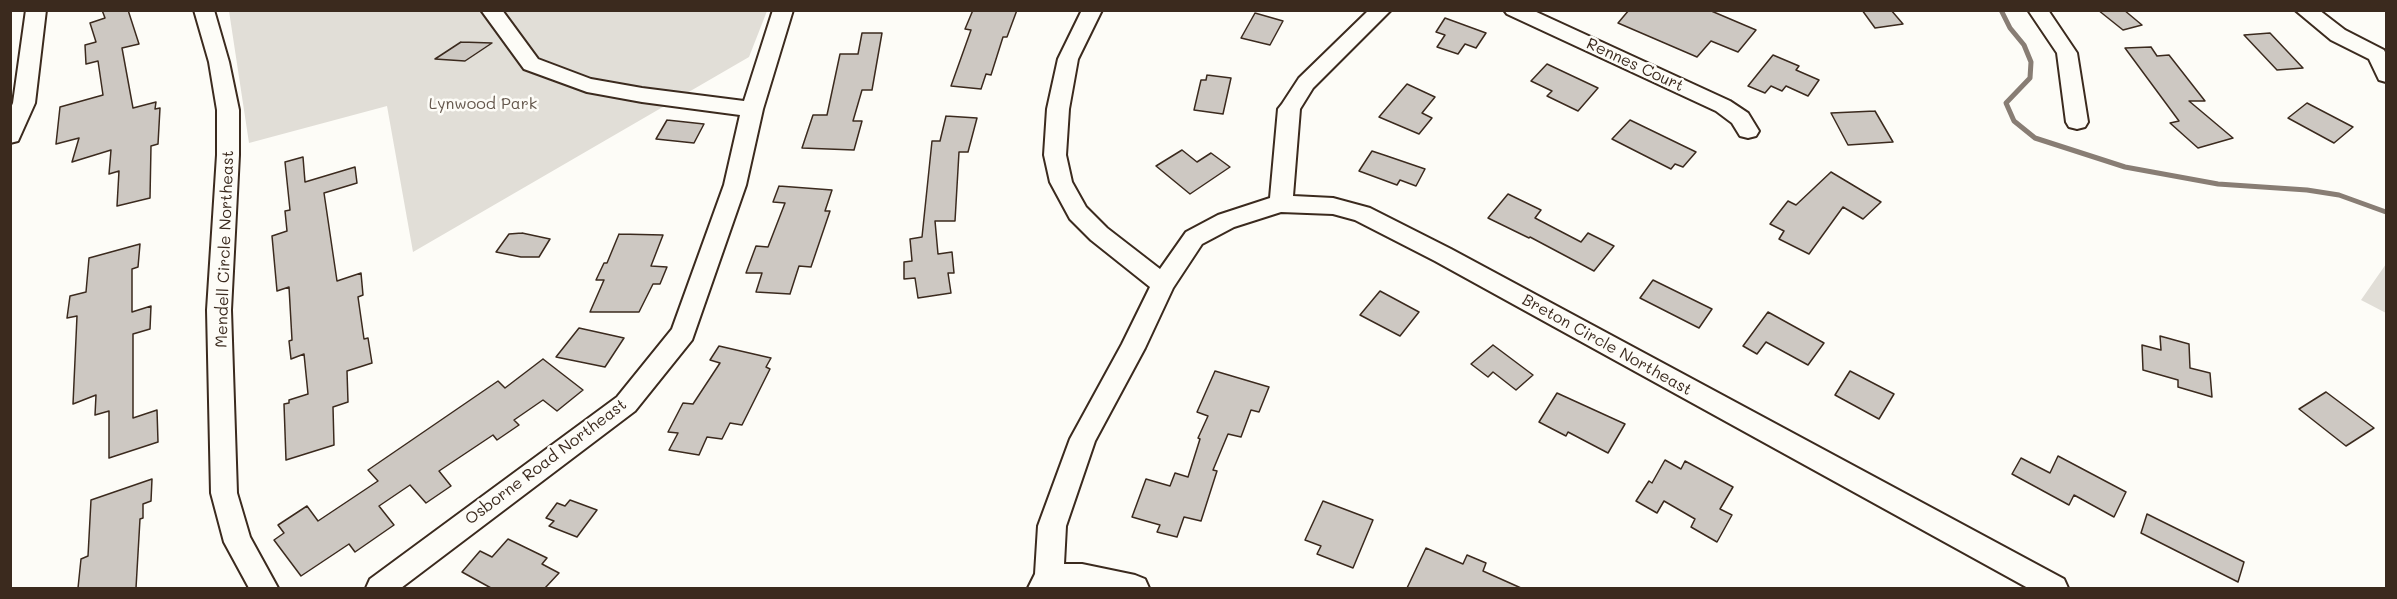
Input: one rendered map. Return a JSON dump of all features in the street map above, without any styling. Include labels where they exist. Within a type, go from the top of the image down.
[{"type":"street","points":[[10,136],[24,104],[36,10]]},
{"type":"street","name":"Mendell Circle Northeast","points":[[204,10],[219,62],[228,110],[228,155],[219,310],[224,493],[238,542],[264,588]]},
{"type":"street","points":[[491,10],[531,64],[578,81],[642,95],[752,109]]},
{"type":"street","name":"Osborne Road Northeast","points":[[380,588],[626,404],[683,333],[735,185],[752,109],[783,10]]},
{"type":"street","points":[[1092,10],[1068,59],[1058,109],[1055,155],[1061,182],[1078,213],[1099,234],[1163,284]]},
{"type":"street","points":[[1281,204],[1289,109],[1306,83],[1381,10]]},
{"type":"street","name":"Rennes Court","points":[[1514,10],[1723,106],[1740,118],[1749,131]]},
{"type":"street","points":[[2038,10],[2067,53],[2077,122]]},
{"type":"street","points":[[2304,10],[2338,35],[2382,55],[2386,75]]},
{"type":"street","name":"Breton Circle Northeast","points":[[1046,582],[1052,526],[1083,439],[1133,348],[1163,284],[1194,238],[1226,221],[1265,207],[1281,204],[1333,206],[1362,214],[1443,255],[2054,588]]},
{"type":"street","points":[[1046,582],[1082,577],[1135,588]]},
{"type":"green space","name":"Lynwood Park","points":[[229,11],[767,11],[749,57],[413,252],[387,106],[249,143]]},
{"type":"green space","points":[[2386,264],[2386,313],[2361,300]]},
{"type":"building","points":[[102,10],[128,10],[139,44],[122,48],[133,108],[156,102],[155,109],[160,108],[158,144],[151,146],[150,198],[117,206],[119,171],[109,174],[111,150],[72,162],[79,138],[56,144],[60,107],[103,95],[98,61],[86,64],[85,45],[96,42],[90,23],[105,18]]},
{"type":"building","points":[[973,10],[1017,10],[1007,37],[1003,37],[991,75],[986,74],[981,89],[951,86],[971,30],[965,29]]},
{"type":"building","points":[[1629,10],[1709,10],[1756,30],[1738,52],[1711,41],[1697,57],[1618,23]]},
{"type":"building","points":[[1862,10],[1891,10],[1903,24],[1875,28]]},
{"type":"building","points":[[2098,10],[2124,10],[2142,25],[2123,30]]},
{"type":"building","points":[[1255,13],[1283,21],[1270,45],[1241,38]]},
{"type":"building","points":[[1445,18],[1486,33],[1476,48],[1465,44],[1458,54],[1437,47],[1445,35],[1436,32]]},
{"type":"building","points":[[862,33],[882,33],[872,90],[862,90],[853,121],[862,121],[854,150],[802,148],[813,115],[827,115],[840,54],[858,54]]},
{"type":"building","points":[[2270,33],[2303,68],[2277,70],[2244,35]]},
{"type":"building","points":[[461,42],[492,43],[465,61],[435,59]]},
{"type":"building","points":[[2151,47],[2157,56],[2169,55],[2205,101],[2189,101],[2233,138],[2198,148],[2170,123],[2179,121],[2125,48]]},
{"type":"building","points":[[1773,55],[1799,66],[1796,70],[1819,80],[1808,96],[1786,86],[1782,91],[1771,86],[1765,93],[1748,86]]},
{"type":"building","points":[[1547,64],[1598,88],[1578,111],[1547,96],[1552,91],[1531,81]]},
{"type":"building","points":[[1207,75],[1231,78],[1223,114],[1194,110],[1201,80],[1206,80]]},
{"type":"building","points":[[1407,84],[1435,97],[1422,113],[1432,118],[1419,134],[1379,117]]},
{"type":"building","points":[[2307,103],[2353,127],[2334,143],[2288,118]]},
{"type":"building","points":[[1875,111],[1893,142],[1848,145],[1831,113]]},
{"type":"building","points":[[946,116],[977,118],[968,152],[959,152],[955,221],[935,221],[938,254],[952,252],[954,273],[948,273],[951,293],[918,298],[915,278],[904,279],[904,262],[912,261],[910,239],[922,237],[932,141],[940,141]]},
{"type":"building","points":[[667,120],[704,124],[694,143],[656,139]]},
{"type":"building","points":[[1630,120],[1696,152],[1683,167],[1675,164],[1671,169],[1612,139]]},
{"type":"building","points":[[1182,150],[1197,162],[1211,153],[1230,167],[1190,194],[1156,166]]},
{"type":"building","points":[[1372,151],[1425,169],[1416,186],[1400,180],[1397,185],[1359,171]]},
{"type":"building","points":[[303,157],[305,182],[355,167],[357,183],[324,193],[337,281],[361,273],[363,295],[358,297],[364,339],[368,338],[372,363],[347,371],[348,402],[333,407],[334,445],[286,460],[284,404],[308,394],[304,354],[291,359],[289,287],[277,291],[272,236],[287,231],[285,211],[290,210],[285,162]]},
{"type":"building","points":[[1831,172],[1881,202],[1863,219],[1843,207],[1809,254],[1779,239],[1784,231],[1770,224],[1788,201],[1796,205]]},
{"type":"building","points":[[779,186],[832,190],[825,211],[830,211],[811,267],[799,266],[790,294],[756,292],[762,273],[746,273],[756,246],[768,247],[785,203],[773,202]]},
{"type":"building","points":[[1508,194],[1541,210],[1535,218],[1581,242],[1588,233],[1614,246],[1594,271],[1488,218]]},
{"type":"building","points":[[522,233],[550,239],[539,257],[521,257],[496,252],[509,234]]},
{"type":"building","points":[[619,234],[663,235],[651,266],[667,267],[660,284],[653,284],[639,312],[590,312],[604,280],[596,280],[604,263],[607,263]]},
{"type":"building","points":[[140,244],[138,267],[132,269],[132,312],[151,306],[150,329],[133,334],[133,418],[157,410],[158,442],[109,458],[109,411],[95,415],[96,395],[73,404],[77,316],[67,318],[70,296],[86,292],[89,258]]},
{"type":"building","points":[[1653,280],[1712,309],[1699,328],[1640,298]]},
{"type":"building","points":[[1380,291],[1419,312],[1400,336],[1360,315]]},
{"type":"building","points":[[1768,312],[1824,343],[1808,365],[1766,342],[1757,354],[1743,346]]},
{"type":"building","points":[[579,328],[624,338],[605,367],[556,357]]},
{"type":"building","points":[[2160,336],[2189,344],[2190,368],[2210,373],[2212,397],[2178,387],[2178,380],[2143,370],[2142,345],[2161,350]]},
{"type":"building","points":[[1493,345],[1533,375],[1516,390],[1493,372],[1488,377],[1471,364]]},
{"type":"building","points":[[719,346],[771,358],[766,367],[770,369],[742,425],[730,423],[722,439],[707,437],[699,455],[669,450],[678,433],[668,432],[683,403],[693,404],[720,363],[710,360]]},
{"type":"building","points":[[543,359],[583,390],[557,411],[543,400],[514,420],[519,425],[497,440],[493,435],[439,471],[451,486],[426,503],[410,485],[379,506],[394,525],[355,552],[349,544],[301,576],[274,540],[284,533],[278,525],[307,506],[318,521],[378,481],[368,470],[498,381],[505,388]]},
{"type":"building","points":[[1215,371],[1269,387],[1259,412],[1251,410],[1241,437],[1228,434],[1213,470],[1217,471],[1201,521],[1184,517],[1177,537],[1157,532],[1160,525],[1132,517],[1146,479],[1170,486],[1175,473],[1188,477],[1200,439],[1198,438],[1208,416],[1197,412]]},
{"type":"building","points":[[1850,371],[1894,394],[1879,419],[1835,395]]},
{"type":"building","points":[[2326,392],[2374,428],[2346,446],[2299,409]]},
{"type":"building","points":[[1557,393],[1625,424],[1608,453],[1568,432],[1566,436],[1539,422]]},
{"type":"building","points":[[2058,456],[2126,492],[2114,517],[2074,495],[2069,505],[2012,474],[2021,458],[2050,473]]},
{"type":"building","points":[[1665,460],[1681,469],[1685,461],[1733,487],[1720,509],[1732,515],[1717,542],[1691,527],[1695,519],[1664,501],[1657,513],[1636,501],[1649,481],[1652,483]]},
{"type":"building","points":[[152,479],[151,501],[143,504],[143,518],[140,519],[136,588],[78,588],[81,559],[88,556],[91,500]]},
{"type":"building","points":[[570,500],[597,510],[577,537],[549,526],[554,521],[546,518],[557,503],[565,506]]},
{"type":"building","points":[[1323,501],[1373,520],[1353,568],[1317,554],[1321,546],[1305,540]]},
{"type":"building","points":[[2147,514],[2244,562],[2238,582],[2141,533]]},
{"type":"building","points":[[508,539],[547,558],[542,564],[559,573],[545,588],[491,588],[462,572],[480,551],[492,557]]},
{"type":"building","points":[[1426,548],[1463,564],[1467,555],[1486,563],[1483,571],[1521,588],[1407,588]]},
{"type":"waterway","points":[[2001,10],[2010,28],[2024,45],[2031,62],[2030,78],[2006,103],[2014,121],[2035,138],[2125,167],[2218,184],[2307,190],[2339,195],[2386,212]]}]
